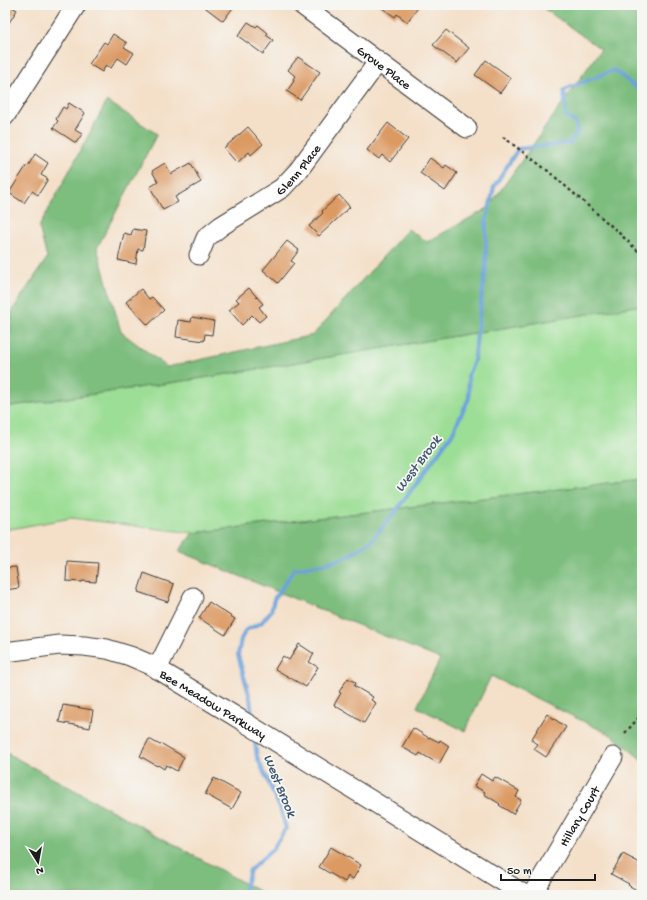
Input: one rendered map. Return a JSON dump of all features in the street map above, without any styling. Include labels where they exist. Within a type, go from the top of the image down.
[{"type":"street","points":[[5,116],[76,5]]},
{"type":"street","name":"Grove Place","points":[[302,5],[468,128]]},
{"type":"street","name":"Glenn Place","points":[[199,255],[206,238],[221,226],[282,188],[298,171],[378,62]]},
{"type":"street","points":[[157,669],[193,597]]},
{"type":"street","name":"Bee Meadow Parkway","points":[[5,652],[59,645],[84,646],[107,650],[144,662],[525,895]]},
{"type":"street","name":"Hillary Court","points":[[532,895],[613,757]]},
{"type":"path","points":[[503,137],[548,171],[617,231],[642,255]]},
{"type":"path","points":[[625,734],[642,714]]},
{"type":"green space","points":[[539,5],[642,5],[642,305],[197,379],[5,407],[5,368],[12,311],[47,258],[39,227],[107,101],[157,134],[97,248],[121,332],[167,367],[313,335],[408,229],[427,242],[488,208],[601,49]]},
{"type":"green space","points":[[642,305],[642,479],[193,533],[71,518],[5,530],[5,407],[197,379]]},
{"type":"green space","points":[[642,479],[642,760],[613,736],[491,676],[465,731],[417,707],[440,659],[179,551],[193,533]]},
{"type":"green space","points":[[5,752],[266,895],[5,895]]},
{"type":"building","points":[[5,5],[9,5],[17,10],[5,29]]},
{"type":"building","points":[[202,5],[235,5],[223,21]]},
{"type":"building","points":[[378,5],[420,5],[407,22],[397,14],[395,17]]},
{"type":"building","points":[[248,22],[256,27],[258,25],[268,33],[266,35],[273,40],[263,54],[238,36]]},
{"type":"building","points":[[446,30],[469,48],[457,63],[433,45]]},
{"type":"building","points":[[113,34],[127,43],[124,47],[134,53],[127,64],[118,58],[111,68],[106,65],[102,72],[89,64],[104,42],[107,44]]},
{"type":"building","points":[[298,57],[320,72],[300,100],[287,91],[294,81],[293,79],[295,76],[288,70]]},
{"type":"building","points":[[486,60],[511,78],[500,93],[475,75]]},
{"type":"building","points":[[69,103],[85,113],[75,130],[82,134],[76,143],[53,128],[58,121],[56,119],[63,107],[66,109]]},
{"type":"building","points":[[388,123],[408,139],[390,162],[382,155],[379,159],[367,150]]},
{"type":"building","points":[[248,127],[263,144],[251,155],[249,152],[237,163],[224,148]]},
{"type":"building","points":[[35,154],[48,163],[41,175],[48,179],[38,195],[32,191],[24,203],[9,193]]},
{"type":"building","points":[[430,158],[444,168],[446,165],[457,173],[445,191],[420,173]]},
{"type":"building","points":[[165,163],[171,174],[191,163],[201,182],[175,197],[178,202],[163,210],[150,187],[158,182],[152,171]]},
{"type":"building","points":[[339,195],[350,207],[319,236],[309,226]]},
{"type":"building","points":[[133,229],[146,231],[143,250],[138,249],[136,264],[118,260],[124,233],[131,235]]},
{"type":"building","points":[[287,241],[299,250],[291,261],[294,263],[278,283],[263,270]]},
{"type":"building","points":[[249,288],[263,304],[259,307],[266,316],[259,322],[252,315],[242,325],[229,310],[239,302],[236,299]]},
{"type":"building","points":[[141,289],[149,299],[152,297],[164,310],[148,325],[126,302]]},
{"type":"building","points":[[192,317],[214,321],[212,335],[205,334],[204,341],[176,337],[178,320],[191,322]]},
{"type":"building","points":[[67,561],[98,563],[96,582],[66,581]]},
{"type":"building","points":[[16,567],[19,588],[5,590],[5,568]]},
{"type":"building","points":[[144,573],[174,584],[168,602],[138,592]]},
{"type":"building","points":[[209,602],[235,619],[225,635],[199,618]]},
{"type":"building","points":[[299,644],[314,654],[309,662],[318,667],[306,687],[275,669],[283,656],[289,660]]},
{"type":"building","points":[[348,678],[356,683],[354,686],[373,697],[371,700],[376,703],[364,723],[334,705],[341,693],[339,692]]},
{"type":"building","points":[[63,705],[93,710],[90,728],[59,722]]},
{"type":"building","points":[[547,714],[566,727],[546,757],[534,749],[538,744],[531,740]]},
{"type":"building","points":[[413,728],[429,738],[439,742],[440,740],[449,746],[439,764],[420,753],[418,756],[402,747]]},
{"type":"building","points":[[149,739],[160,745],[162,744],[184,757],[177,771],[166,765],[164,769],[140,756]]},
{"type":"building","points":[[481,774],[492,781],[495,777],[519,791],[516,797],[521,800],[513,814],[484,794],[485,792],[474,786]]},
{"type":"building","points":[[214,778],[241,793],[232,809],[205,794]]},
{"type":"building","points":[[331,847],[361,865],[353,879],[348,876],[345,882],[319,867]]},
{"type":"building","points":[[623,854],[642,864],[642,893],[611,874]]},
{"type":"waterway","name":"West Brook","points":[[253,721],[250,698],[238,655],[241,639],[246,630],[261,623],[271,611],[274,599],[294,569],[327,563],[349,556],[371,541],[393,515],[452,434],[469,398],[468,375],[474,361],[486,268],[486,223],[494,187],[518,149],[570,143],[578,132],[576,123],[566,116],[564,90],[614,70],[642,90]]},
{"type":"waterway","name":"West Brook","points":[[246,895],[245,888],[250,870],[273,849],[286,828],[280,808],[257,757],[254,736]]}]
